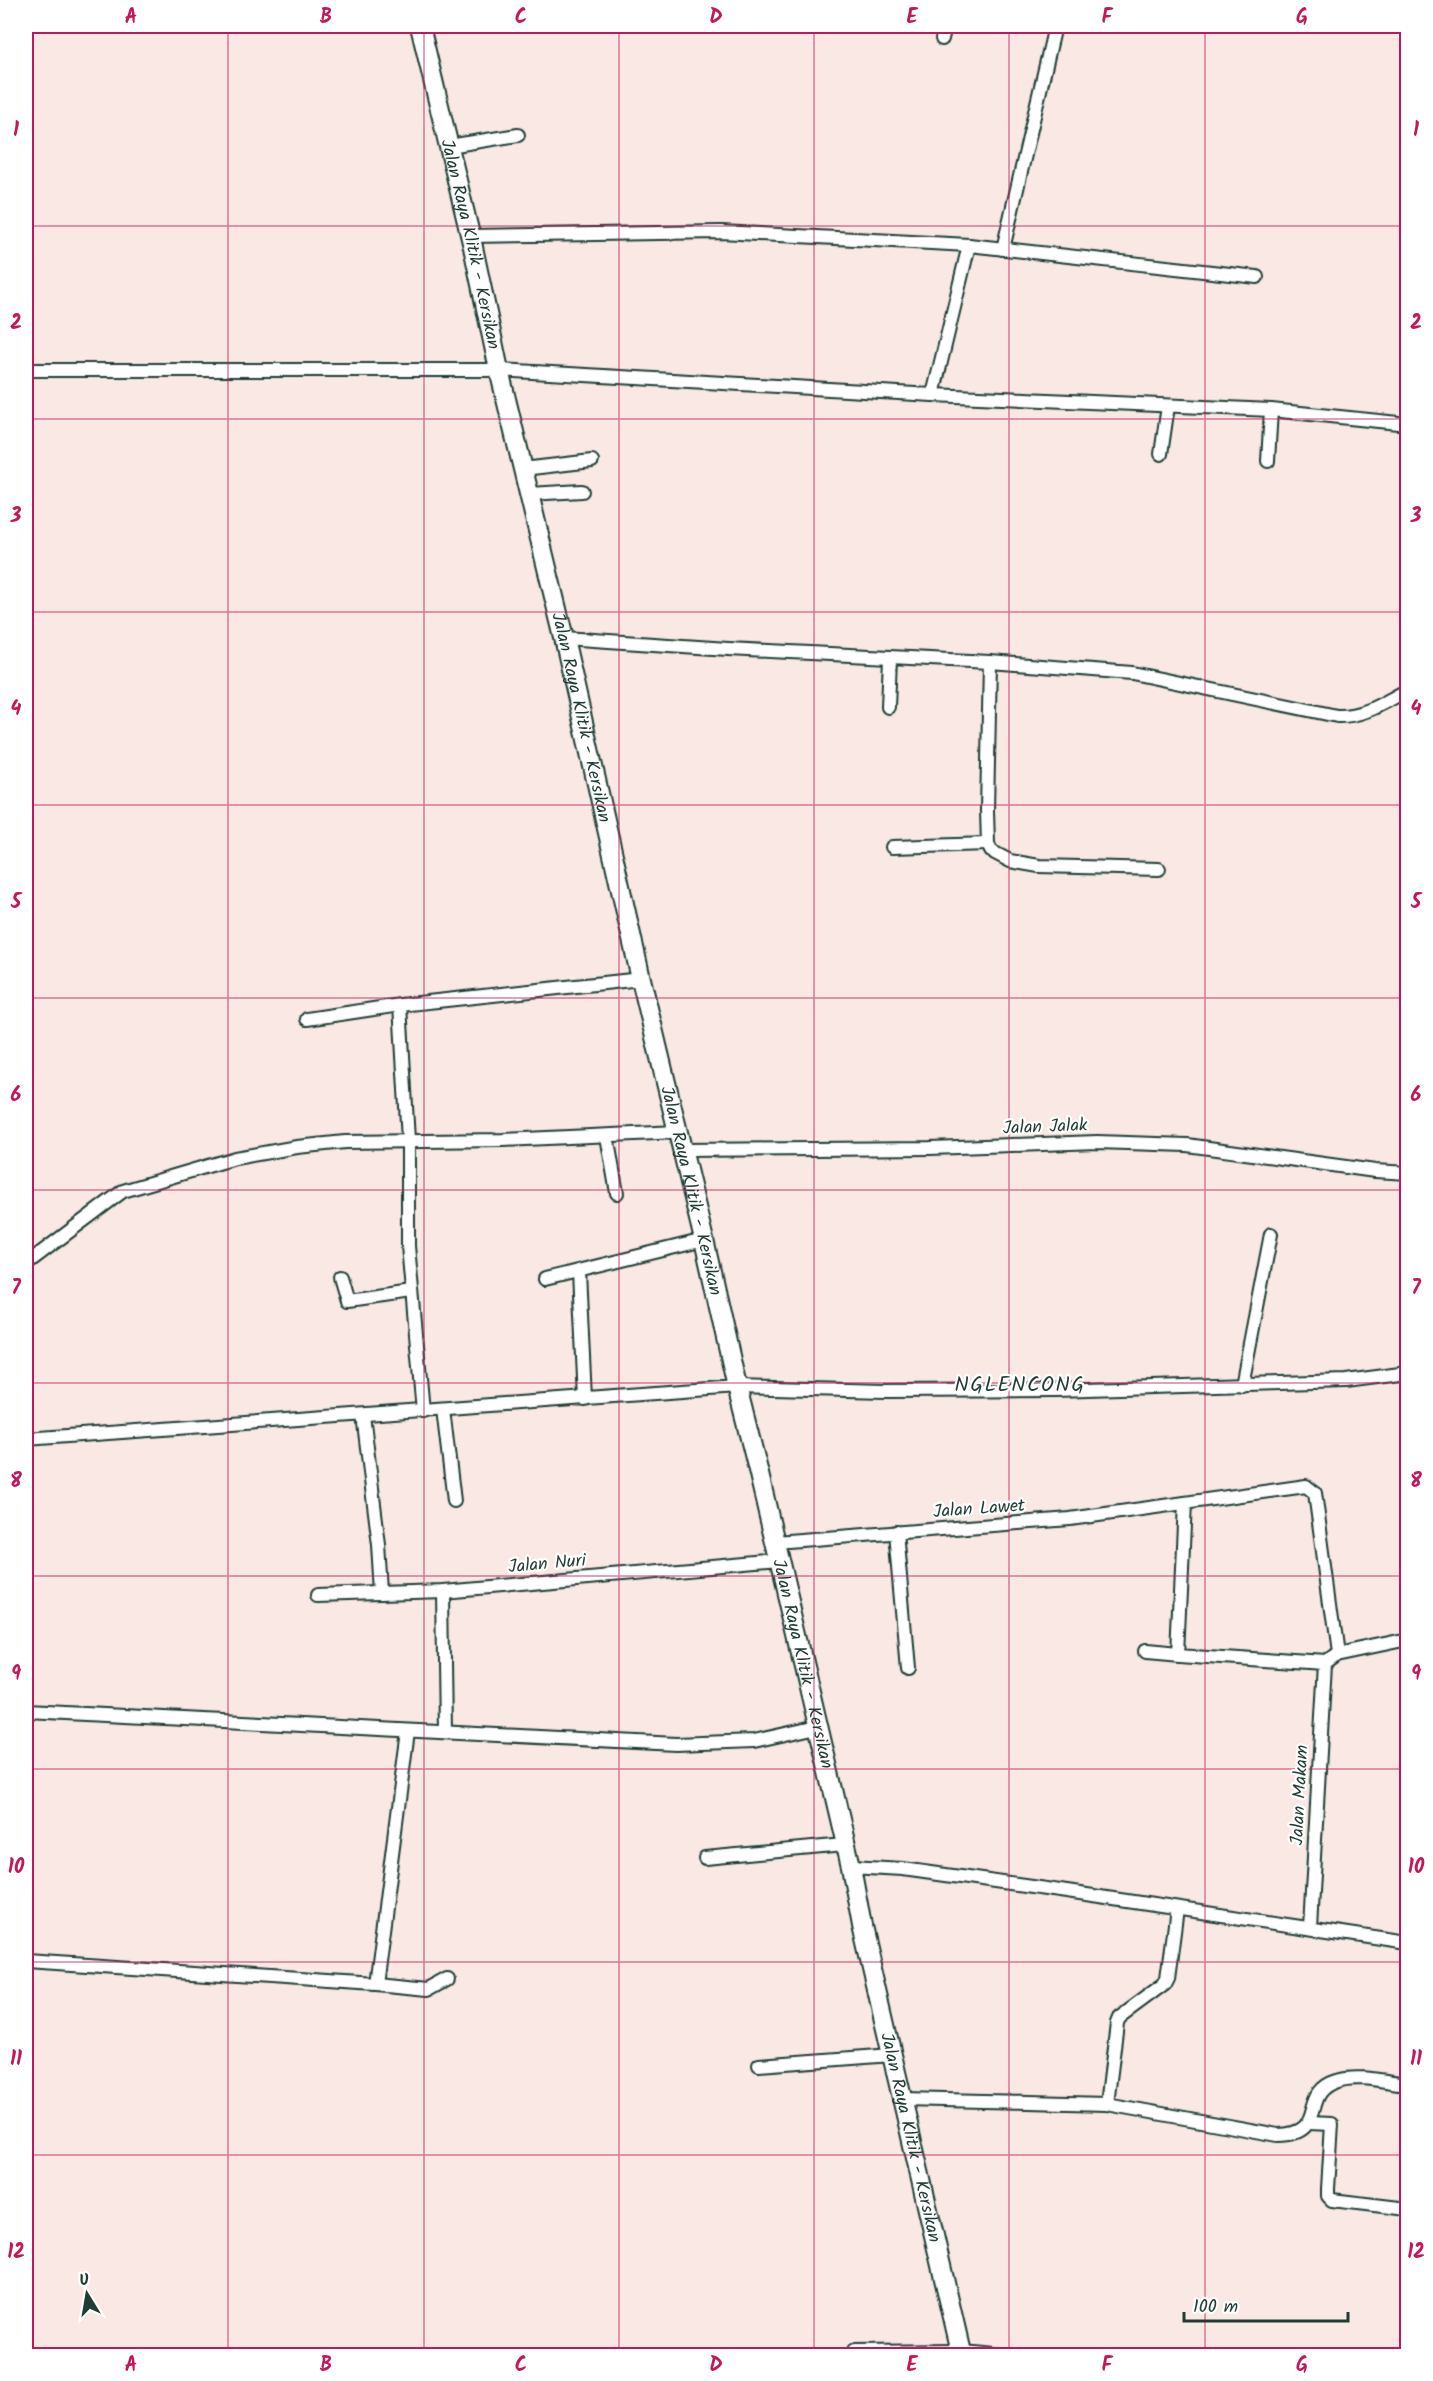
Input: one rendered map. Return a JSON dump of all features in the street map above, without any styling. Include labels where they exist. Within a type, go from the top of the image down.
[{"type":"street","name":"Jalan Raya Klitik - Kersikan","points":[[420,26],[499,370],[564,638],[641,979],[775,1542],[962,2353]]},
{"type":"street","points":[[942,39],[945,26]]},
{"type":"street","points":[[1003,249],[1055,26]]},
{"type":"street","points":[[449,146],[518,135]]},
{"type":"street","points":[[470,236],[720,232],[969,245],[1257,277]]},
{"type":"street","points":[[933,395],[969,245]]},
{"type":"street","points":[[26,370],[499,370],[933,395],[1270,410],[1407,423]]},
{"type":"street","points":[[1161,454],[1168,406]]},
{"type":"street","points":[[1268,461],[1270,410]]},
{"type":"street","points":[[523,469],[592,461]]},
{"type":"street","points":[[529,495],[582,491]]},
{"type":"street","points":[[564,638],[990,662],[1132,673],[1337,716],[1364,713],[1407,690]]},
{"type":"street","points":[[888,706],[890,658]]},
{"type":"street","points":[[990,662],[988,844],[991,851],[1000,857],[1039,866],[1159,868]]},
{"type":"street","points":[[892,847],[988,844]]},
{"type":"street","points":[[308,1019],[400,1005],[641,979]]},
{"type":"street","points":[[400,1005],[408,1140],[408,1246],[423,1411]]},
{"type":"street","points":[[26,1264],[116,1196],[133,1187],[235,1158],[297,1147],[345,1142],[607,1136],[678,1132]]},
{"type":"street","points":[[607,1136],[617,1193]]},
{"type":"street","name":"Jalan Jalak","points":[[682,1150],[930,1149],[1097,1142],[1187,1145],[1375,1171],[1407,1173]]},
{"type":"street","points":[[1242,1385],[1271,1234]]},
{"type":"street","points":[[544,1279],[704,1240]]},
{"type":"street","points":[[579,1272],[585,1398]]},
{"type":"street","points":[[340,1277],[347,1301],[411,1292]]},
{"type":"street","points":[[26,1439],[737,1387],[976,1390],[1242,1385],[1346,1381],[1407,1373]]},
{"type":"street","points":[[443,1409],[454,1501]]},
{"type":"street","points":[[363,1415],[380,1556],[382,1593]]},
{"type":"street","name":"Jalan Lawet","points":[[775,1542],[1070,1519],[1306,1486],[1315,1493],[1337,1654]]},
{"type":"street","points":[[1178,1654],[1185,1503]]},
{"type":"street","points":[[896,1532],[908,1668]]},
{"type":"street","name":"Jalan Nuri","points":[[318,1595],[443,1591],[779,1561]]},
{"type":"street","points":[[443,1591],[446,1732]]},
{"type":"street","points":[[1144,1651],[1325,1664],[1337,1654],[1407,1640]]},
{"type":"street","name":"Jalan Makam","points":[[1310,1927],[1325,1664]]},
{"type":"street","points":[[26,1711],[676,1744],[754,1741],[817,1727]]},
{"type":"street","points":[[375,1984],[408,1731]]},
{"type":"street","points":[[705,1858],[844,1845]]},
{"type":"street","points":[[850,1866],[914,1871],[1310,1927],[1407,1944]]},
{"type":"street","points":[[1107,2104],[1119,2018],[1165,1984],[1168,1978],[1177,1909]]},
{"type":"street","points":[[26,1961],[429,1989],[447,1979]]},
{"type":"street","points":[[759,2065],[892,2055]]},
{"type":"street","points":[[903,2099],[1107,2104],[1278,2135],[1291,2134],[1301,2130],[1309,2123],[1314,2099],[1319,2091],[1338,2080],[1356,2079],[1407,2084]]},
{"type":"street","points":[[1309,2123],[1332,2124],[1328,2189],[1328,2196],[1332,2200],[1407,2209]]},
{"type":"street","points":[[853,2352],[1014,2355]]},
{"type":"district","name":"NGLENCONG","points":[[1020,1384]]}]
